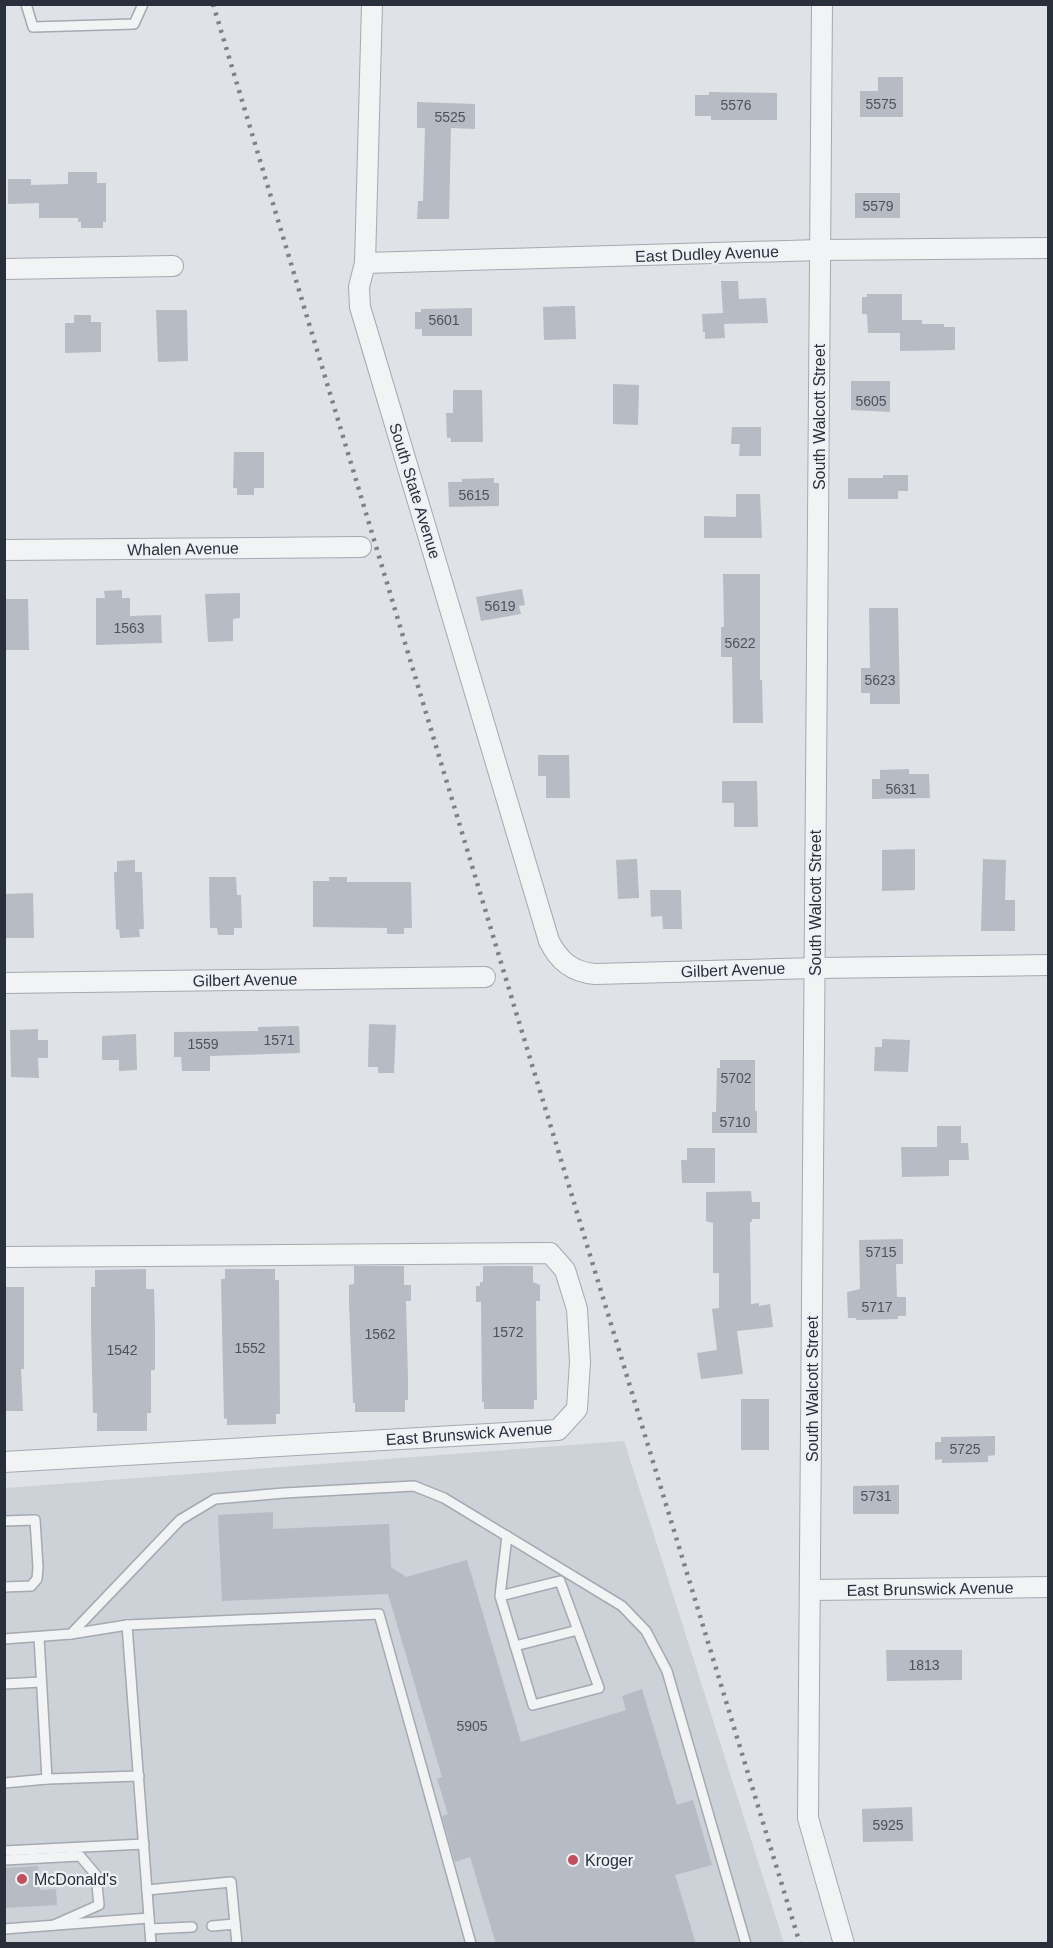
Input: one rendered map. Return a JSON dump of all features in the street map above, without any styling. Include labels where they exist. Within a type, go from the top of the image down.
[{"type":"street","name":"South State Avenue","points":[[372,4],[365,263],[359,287],[360,307],[549,941],[564,963]]},
{"type":"street","name":"South Walcott Street","points":[[822,4],[808,1818],[844,1944]]},
{"type":"street","name":"East Dudley Avenue","points":[[365,263],[820,250],[1048,248]]},
{"type":"street","points":[[4,269],[173,266]]},
{"type":"street","name":"Whalen Avenue","points":[[4,550],[361,547]]},
{"type":"street","name":"Gilbert Avenue","points":[[564,963],[584,973],[595,974],[1048,965]]},
{"type":"street","name":"Gilbert Avenue","points":[[4,984],[485,977]]},
{"type":"street","name":"East Brunswick Avenue","points":[[4,1257],[550,1253],[566,1270],[577,1310],[580,1362],[577,1409],[558,1430],[4,1462]]},
{"type":"street","name":"East Brunswick Avenue","points":[[811,1590],[1048,1587]]},
{"type":"lane","points":[[26,4],[33,27],[134,24],[143,4]]},
{"type":"lane","points":[[71,1634],[180,1520],[215,1499],[414,1486],[444,1498],[622,1606],[646,1631],[667,1671],[746,1944]]},
{"type":"lane","points":[[4,1521],[35,1520],[38,1567],[37,1579],[31,1586],[4,1587]]},
{"type":"lane","points":[[507,1536],[500,1596],[533,1705],[598,1688],[560,1581],[558,1567]]},
{"type":"lane","points":[[500,1596],[560,1581]]},
{"type":"lane","points":[[4,1639],[71,1634],[127,1625],[379,1614],[471,1944]]},
{"type":"lane","points":[[127,1625],[151,1944]]},
{"type":"lane","points":[[515,1646],[578,1630]]},
{"type":"lane","points":[[39,1637],[47,1779]]},
{"type":"lane","points":[[4,1684],[41,1682]]},
{"type":"lane","points":[[4,1783],[139,1776]]},
{"type":"lane","points":[[4,1851],[144,1844]]},
{"type":"lane","points":[[4,1860],[80,1856],[96,1875],[99,1905],[54,1925]]},
{"type":"lane","points":[[147,1890],[231,1882],[237,1944]]},
{"type":"lane","points":[[4,1929],[149,1918]]},
{"type":"lane","points":[[212,1926],[235,1924]]},
{"type":"lane","points":[[150,1929],[192,1927]]},
{"type":"shaded area","points":[[624,1441],[784,1943],[5,1944],[5,1488]]},
{"type":"building","points":[[878,77],[903,77],[903,117],[860,117],[860,91],[878,91]]},
{"type":"building","points":[[709,92],[777,93],[777,120],[711,120],[711,116],[695,116],[695,95],[709,95]]},
{"type":"building","points":[[417,102],[475,104],[475,129],[451,128],[449,219],[417,219],[418,201],[423,201],[425,128],[417,128]]},
{"type":"building","points":[[68,172],[97,172],[97,183],[106,183],[106,222],[103,222],[103,228],[81,228],[78,218],[39,218],[39,203],[8,204],[8,179],[31,179],[31,185],[68,184]]},
{"type":"building","points":[[855,193],[900,193],[900,218],[855,218]]},
{"type":"building","points":[[721,281],[738,281],[739,299],[766,298],[768,323],[724,324],[725,338],[705,339],[702,314],[723,313]]},
{"type":"building","points":[[867,294],[902,294],[902,320],[922,320],[922,324],[944,324],[944,327],[955,327],[955,350],[900,351],[900,333],[868,333],[867,314],[862,314],[862,297],[867,297]]},
{"type":"building","points":[[575,306],[576,339],[544,340],[543,307]]},
{"type":"building","points":[[472,308],[472,336],[422,336],[422,329],[415,329],[415,312],[421,312],[421,309]]},
{"type":"building","points":[[156,310],[187,310],[188,361],[158,362]]},
{"type":"building","points":[[74,315],[91,315],[91,322],[101,322],[101,352],[65,353],[65,323],[74,323]]},
{"type":"building","points":[[851,381],[890,381],[890,412],[851,410]]},
{"type":"building","points":[[613,384],[639,385],[638,425],[613,424]]},
{"type":"building","points":[[453,390],[482,390],[483,442],[451,442],[451,438],[447,438],[446,413],[453,413]]},
{"type":"building","points":[[732,427],[761,427],[761,456],[739,456],[740,444],[731,444]]},
{"type":"building","points":[[234,452],[264,452],[264,488],[254,488],[254,495],[237,495],[237,488],[233,488]]},
{"type":"building","points":[[883,475],[908,475],[908,491],[898,491],[898,499],[848,499],[848,478],[883,478]]},
{"type":"building","points":[[494,478],[494,483],[499,483],[499,506],[449,507],[448,482]]},
{"type":"building","points":[[736,494],[760,494],[762,538],[704,538],[704,516],[736,517]]},
{"type":"building","points":[[723,574],[760,574],[760,680],[762,680],[763,723],[733,723],[732,657],[721,657],[721,627],[724,627]]},
{"type":"building","points":[[522,589],[525,605],[519,606],[521,614],[481,621],[476,597]]},
{"type":"building","points":[[122,590],[122,598],[130,598],[130,616],[161,615],[162,643],[96,645],[96,598],[105,598],[104,591]]},
{"type":"building","points":[[240,593],[240,618],[233,619],[233,641],[208,642],[205,594]]},
{"type":"building","points":[[5,599],[28,599],[29,650],[4,650]]},
{"type":"building","points":[[869,608],[898,608],[900,704],[870,704],[870,693],[861,693],[861,668],[870,668]]},
{"type":"building","points":[[538,755],[569,755],[570,798],[546,798],[546,776],[538,776]]},
{"type":"building","points":[[909,769],[909,774],[929,774],[930,798],[872,799],[872,779],[880,779],[880,770]]},
{"type":"building","points":[[722,781],[757,781],[758,827],[734,827],[734,803],[722,803]]},
{"type":"building","points":[[915,849],[915,890],[882,891],[882,850]]},
{"type":"building","points":[[637,859],[639,898],[618,899],[616,860]]},
{"type":"building","points":[[983,859],[1006,860],[1005,900],[1015,900],[1015,931],[981,931]]},
{"type":"building","points":[[135,860],[135,872],[142,872],[144,929],[139,929],[140,937],[120,938],[119,929],[116,930],[114,872],[117,872],[117,861]]},
{"type":"building","points":[[209,877],[236,877],[237,895],[241,895],[242,928],[234,928],[234,935],[218,935],[217,928],[210,928]]},
{"type":"building","points":[[329,877],[347,877],[347,882],[411,882],[412,928],[404,928],[404,934],[387,934],[387,928],[313,927],[313,881],[329,881]]},
{"type":"building","points":[[650,890],[681,890],[682,929],[663,929],[662,916],[651,917]]},
{"type":"building","points":[[33,893],[34,938],[4,938],[4,894]]},
{"type":"building","points":[[369,1024],[396,1025],[394,1073],[378,1073],[378,1067],[368,1067]]},
{"type":"building","points":[[299,1026],[300,1053],[210,1056],[210,1071],[182,1071],[181,1057],[174,1057],[174,1032],[258,1031],[258,1027]]},
{"type":"building","points":[[38,1029],[38,1040],[48,1040],[48,1058],[38,1058],[39,1078],[11,1077],[10,1030]]},
{"type":"building","points":[[136,1034],[137,1070],[119,1071],[119,1060],[102,1060],[102,1036]]},
{"type":"building","points":[[882,1039],[910,1040],[908,1072],[874,1071],[875,1047],[882,1047]]},
{"type":"building","points":[[720,1060],[755,1060],[757,1133],[712,1133],[712,1112],[716,1112],[717,1068],[720,1068]]},
{"type":"building","points":[[937,1126],[961,1126],[961,1143],[968,1143],[969,1160],[949,1160],[949,1176],[902,1177],[901,1147],[937,1147]]},
{"type":"building","points":[[687,1148],[715,1148],[715,1183],[682,1183],[681,1160],[687,1160]]},
{"type":"building","points":[[751,1191],[752,1202],[760,1202],[760,1219],[752,1219],[750,1222],[751,1304],[759,1303],[759,1306],[770,1304],[773,1327],[737,1331],[743,1374],[701,1379],[697,1353],[717,1350],[712,1309],[719,1308],[719,1273],[713,1273],[713,1223],[706,1221],[706,1192]]},
{"type":"building","points":[[903,1239],[903,1264],[896,1264],[897,1297],[906,1297],[906,1316],[898,1316],[898,1319],[856,1320],[856,1318],[848,1318],[847,1292],[860,1289],[859,1240]]},
{"type":"building","points":[[354,1266],[404,1266],[404,1285],[411,1285],[411,1301],[406,1301],[408,1400],[405,1400],[405,1412],[355,1412],[349,1303],[349,1285],[354,1284]]},
{"type":"building","points":[[483,1266],[533,1266],[533,1282],[540,1285],[540,1301],[536,1301],[537,1400],[534,1400],[534,1409],[484,1409],[484,1402],[482,1402],[481,1302],[476,1302],[476,1286],[480,1286],[480,1282],[483,1282]]},
{"type":"building","points":[[146,1269],[146,1289],[154,1289],[155,1326],[155,1370],[151,1370],[151,1413],[147,1413],[147,1431],[97,1431],[97,1413],[93,1413],[91,1327],[91,1287],[95,1287],[95,1270]]},
{"type":"building","points":[[225,1269],[275,1269],[275,1280],[279,1280],[280,1414],[276,1414],[276,1424],[227,1425],[227,1418],[224,1419],[221,1279],[225,1279]]},
{"type":"building","points":[[4,1287],[24,1287],[24,1369],[21,1369],[23,1411],[4,1411]]},
{"type":"building","points":[[741,1399],[769,1399],[769,1450],[741,1450]]},
{"type":"building","points":[[995,1436],[995,1455],[988,1456],[988,1462],[942,1463],[942,1459],[935,1460],[935,1442],[941,1442],[941,1437]]},
{"type":"building","points":[[899,1485],[899,1514],[853,1514],[853,1486]]},
{"type":"building","points":[[273,1512],[273,1529],[389,1524],[391,1567],[406,1577],[467,1560],[521,1742],[626,1710],[622,1696],[642,1689],[677,1805],[693,1800],[712,1865],[675,1875],[696,1944],[496,1944],[470,1857],[455,1862],[442,1816],[448,1814],[437,1779],[442,1777],[388,1594],[222,1601],[218,1515]]},
{"type":"building","points":[[886,1650],[962,1650],[962,1680],[887,1681]]},
{"type":"building","points":[[912,1807],[913,1841],[863,1842],[862,1809]]},
{"type":"building","name":"McDonald's","points":[[38,1866],[40,1890],[56,1889],[57,1905],[4,1908],[4,1868]]},
{"type":"railway","points":[[213,4],[515,1009],[800,1944]]},
{"type":"place","name":"Kroger","points":[[573,1860]]},
{"type":"place","name":"McDonald's","points":[[22,1879]]}]
